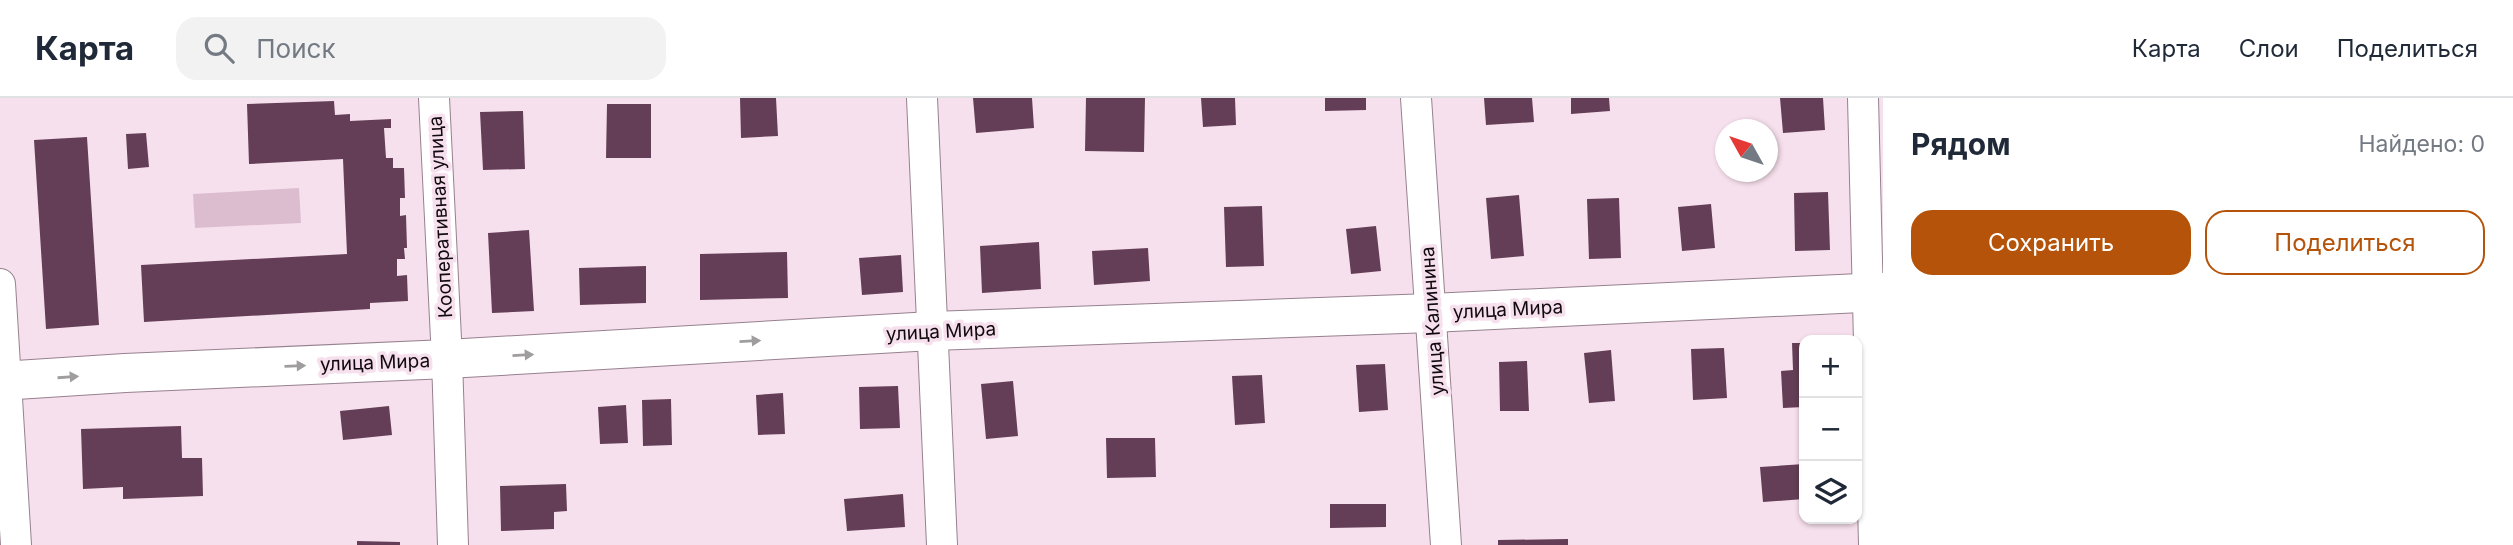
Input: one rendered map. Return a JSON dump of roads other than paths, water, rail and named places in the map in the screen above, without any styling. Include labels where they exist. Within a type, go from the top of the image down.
[{"type":"main road","name":"улица Мира","points":[[3,381],[932,331],[1431,313],[1876,292]]},
{"type":"street","name":"Кооперативная улица","points":[[434,98],[453,545]]},
{"type":"street","points":[[922,98],[942,545]]},
{"type":"street","name":"улица Калинина","points":[[1416,98],[1446,545]]},
{"type":"street","points":[[1863,98],[1876,292],[1874,545]]},
{"type":"street","points":[[0,284],[3,381],[16,545]]}]
